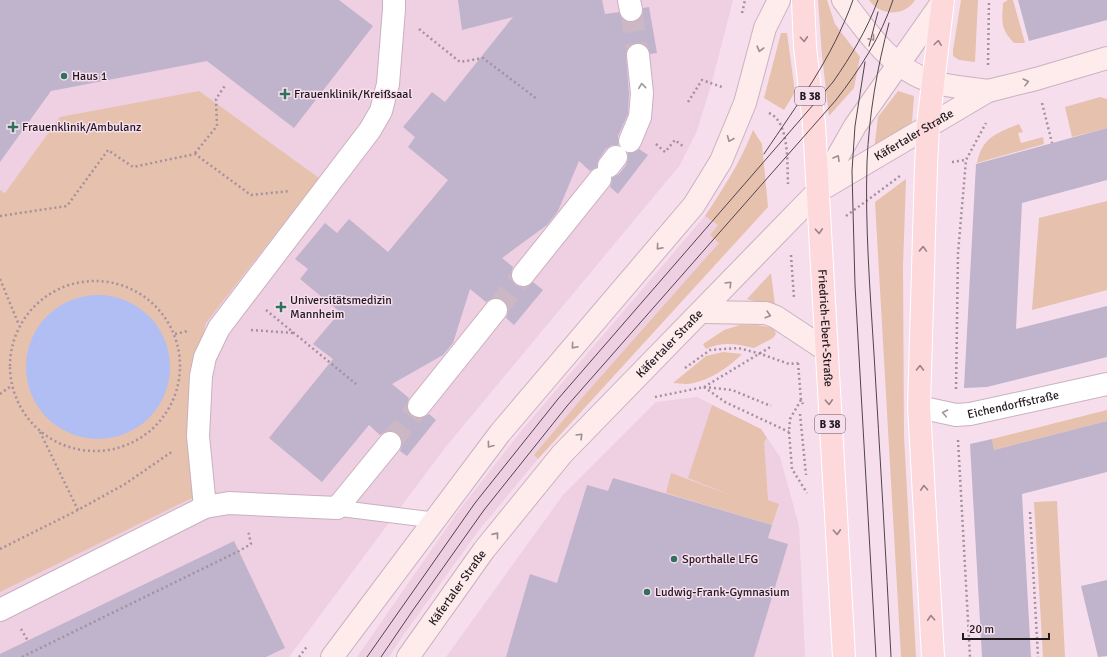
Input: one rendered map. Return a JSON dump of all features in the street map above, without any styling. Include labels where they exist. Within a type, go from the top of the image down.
[{"type":"main road","points":[[332,657],[433,520],[500,433],[694,204],[721,161],[745,103],[765,28],[779,0]]},
{"type":"main road","name":"Friedrich-Ebert-Straße","points":[[803,0],[805,47],[814,124],[844,657]]},
{"type":"main road","name":"Käfertaler Straße","points":[[843,0],[875,42],[899,64],[916,75],[933,82],[988,91]]},
{"type":"main road","points":[[817,192],[855,126],[943,1]]},
{"type":"main road","points":[[933,657],[919,407],[928,125],[943,1]]},
{"type":"main road","name":"Käfertaler Straße","points":[[408,657],[484,550],[562,454],[702,312],[817,192],[928,125],[988,91],[1036,79],[1107,58]]},
{"type":"main road","points":[[702,312],[766,313],[776,317],[826,350]]},
{"type":"street","points":[[206,507],[198,436],[201,376],[205,357],[219,328],[370,130],[381,111],[388,84],[394,4]]},
{"type":"street","points":[[630,141],[640,117],[642,93],[638,55]]},
{"type":"street","points":[[524,275],[608,167]]},
{"type":"street","points":[[419,406],[496,310]]},
{"type":"street","name":"Eichendorffstraße","points":[[919,407],[956,415],[970,414],[1107,384]]},
{"type":"street","points":[[0,610],[206,507],[229,503],[337,508],[390,443]]},
{"type":"lane","points":[[337,508],[433,520]]},
{"type":"path","points":[[988,91],[990,0]]},
{"type":"path","points":[[394,4],[460,62],[483,58],[537,99]]},
{"type":"path","points":[[1036,79],[1052,143]]},
{"type":"path","points":[[688,102],[702,80],[722,87]]},
{"type":"path","points":[[0,216],[67,206],[108,150],[133,167],[195,154],[217,126],[216,99],[226,84]]},
{"type":"path","points":[[745,103],[773,115],[782,128],[786,156],[792,260],[853,210],[910,169],[966,160]]},
{"type":"path","points":[[665,152],[675,140],[684,147]]},
{"type":"path","points":[[195,154],[252,195],[326,188]]},
{"type":"path","points":[[0,279],[19,325]]},
{"type":"path","points":[[40,432],[68,447],[100,451],[131,444],[158,424],[175,397],[181,366],[175,334],[157,307],[131,288],[100,280],[68,284],[40,300],[19,325],[10,355],[12,386],[22,411],[40,432],[78,510]]},
{"type":"path","points":[[245,294],[356,384]]},
{"type":"path","points":[[704,387],[761,354],[795,330]]},
{"type":"path","points":[[679,373],[710,350],[738,348],[789,364],[798,363]]},
{"type":"path","points":[[0,394],[12,386]]},
{"type":"path","points":[[704,387],[725,402],[790,432]]},
{"type":"path","points":[[658,392],[652,397],[704,387],[732,390],[771,406]]},
{"type":"path","points":[[801,400],[790,418],[792,469],[808,493]]},
{"type":"path","points":[[800,414],[805,467]]},
{"type":"path","points":[[0,549],[78,510],[125,484],[168,454],[198,436]]},
{"type":"path","points":[[1030,512],[1038,657]]},
{"type":"path","points":[[22,657],[239,551]]},
{"type":"shaded area","name":"Universitätsmedizin Mannheim","points":[[0,0],[733,0],[713,78],[697,131],[680,165],[444,449],[289,657],[0,657]]},
{"type":"shaded area","points":[[818,0],[827,0],[835,24],[860,57],[854,88],[829,116],[822,56]]},
{"type":"shaded area","points":[[869,0],[915,0],[911,6],[899,12],[885,12],[873,5]]},
{"type":"shaded area","points":[[961,0],[978,0],[975,62],[959,60],[953,56]]},
{"type":"shaded area","points":[[1008,0],[1013,0],[1025,43],[1014,43],[1004,29],[1002,20],[1003,3]]},
{"type":"shaded area","points":[[781,33],[787,33],[795,92],[784,110],[764,98]]},
{"type":"shaded area","points":[[199,91],[319,178],[206,323],[191,381],[194,497],[0,592],[0,190],[5,193],[60,117]]},
{"type":"shaded area","points":[[898,91],[914,96],[912,122],[874,150],[878,117]]},
{"type":"shaded area","points":[[1100,97],[1107,99],[1107,128],[1072,137],[1065,107]]},
{"type":"shaded area","points":[[1019,124],[1023,132],[1018,133],[1021,143],[1043,137],[1044,144],[977,163],[979,154],[983,147],[992,137],[997,133]]},
{"type":"shaded area","points":[[753,130],[762,144],[768,207],[538,459],[534,455],[581,399],[719,243],[710,235],[718,225],[705,216],[737,164]]},
{"type":"shaded area","points":[[906,179],[903,266],[904,436],[916,657],[901,657],[875,202]]},
{"type":"shaded area","points":[[1107,201],[1107,290],[1032,310],[1039,218]]},
{"type":"shaded area","points":[[705,216],[718,225],[719,243],[581,399],[534,455],[538,459],[479,530],[389,657],[357,657],[457,513],[522,430]]},
{"type":"shaded area","points":[[771,273],[775,305],[747,299]]},
{"type":"shaded area","points":[[740,325],[754,325],[774,329],[776,334],[773,338],[754,348],[736,344],[724,344],[712,346],[706,349],[703,344],[724,330]]},
{"type":"shaded area","points":[[723,352],[742,354],[709,378],[694,383],[673,383],[706,356]]},
{"type":"shaded area","name":"Ludwig-Frank-Gymnasium","points":[[697,397],[761,429],[780,457],[799,526],[805,657],[446,657],[563,495],[656,402]]},
{"type":"shaded area","points":[[712,405],[761,429],[767,438],[764,442],[768,500],[779,504],[772,525],[666,493],[671,473],[738,498],[688,478]]},
{"type":"shaded area","points":[[1107,410],[1107,421],[994,450],[992,439]]},
{"type":"shaded area","points":[[1057,501],[1065,657],[1043,657],[1034,502]]},
{"type":"water","points":[[91,295],[105,295],[132,303],[144,311],[154,321],[165,339],[169,353],[169,381],[165,395],[154,413],[144,423],[126,434],[105,439],[91,439],[64,431],[52,423],[42,413],[31,395],[26,374],[26,360],[34,333],[42,321],[52,311],[70,300]]},
{"type":"building","name":"Haus 1","points":[[0,0],[339,0],[373,26],[294,128],[207,61],[51,91],[0,162]]},
{"type":"building","points":[[458,0],[602,0],[605,14],[619,12],[622,19],[627,22],[633,22],[640,19],[643,14],[643,8],[649,7],[657,53],[650,54],[648,47],[637,43],[631,45],[627,50],[626,56],[629,93],[628,114],[618,136],[618,145],[612,145],[606,149],[599,159],[597,167],[590,171],[579,161],[558,211],[547,225],[502,258],[513,267],[511,279],[516,285],[527,287],[533,282],[543,290],[514,325],[506,318],[508,312],[507,305],[504,301],[498,298],[491,299],[486,302],[470,289],[453,343],[443,355],[392,384],[409,398],[407,404],[408,411],[411,415],[417,418],[424,417],[429,414],[436,420],[407,456],[400,451],[402,439],[398,433],[386,431],[380,435],[369,425],[322,482],[269,438],[333,359],[313,344],[340,312],[300,279],[308,269],[295,259],[325,223],[337,233],[349,219],[388,252],[448,180],[408,147],[415,137],[403,127],[432,92],[445,102],[513,17],[462,30]]},
{"type":"building","points":[[1018,0],[1107,0],[1107,20],[1029,41]]},
{"type":"building","points":[[1107,128],[1107,180],[1022,203],[1016,329],[1107,306],[1107,357],[987,387],[964,388],[976,164]]},
{"type":"building","points":[[639,149],[648,155],[618,194],[610,187],[612,178],[619,174],[626,165],[628,153],[632,153]]},
{"type":"building","points":[[1107,421],[1107,472],[1022,494],[1031,657],[982,657],[970,444],[992,439],[994,450]]},
{"type":"building","name":"Sporthalle LFG","points":[[613,478],[772,525],[768,538],[788,544],[754,657],[506,657],[530,574],[557,583],[587,485],[608,491]]},
{"type":"building","points":[[234,541],[285,648],[266,657],[0,657],[0,654]]},
{"type":"building","points":[[1107,580],[1107,656],[1098,657],[1081,586]]},
{"type":"tunnel","points":[[631,10],[638,55]]},
{"type":"tunnel","points":[[496,310],[523,275]]},
{"type":"tunnel","points":[[390,443],[419,406]]},
{"type":"tram line","points":[[764,154],[825,61],[845,21],[853,0]]},
{"type":"tram line","points":[[367,657],[475,503],[558,399],[833,82],[869,22],[878,0]]},
{"type":"tram line","points":[[381,657],[484,510],[567,406],[836,100],[876,40],[893,0]]},
{"type":"tram line","points":[[869,46],[878,12]]},
{"type":"tram line","points":[[889,23],[877,74],[872,109],[867,162],[867,210],[868,258],[891,657]]},
{"type":"tram line","points":[[865,62],[855,126],[852,171],[855,285],[876,657]]},
{"type":"place","name":"Haus 1","points":[[64,76]]},
{"type":"place","name":"Frauenklinik/Kreißsaal","points":[[285,94]]},
{"type":"place","name":"Frauenklinik/Ambulanz","points":[[13,127]]},
{"type":"place","name":"Universitätsmedizin Mannheim","points":[[281,307]]},
{"type":"place","name":"Sporthalle LFG","points":[[674,559]]},
{"type":"place","name":"Ludwig-Frank-Gymnasium","points":[[647,592]]}]
